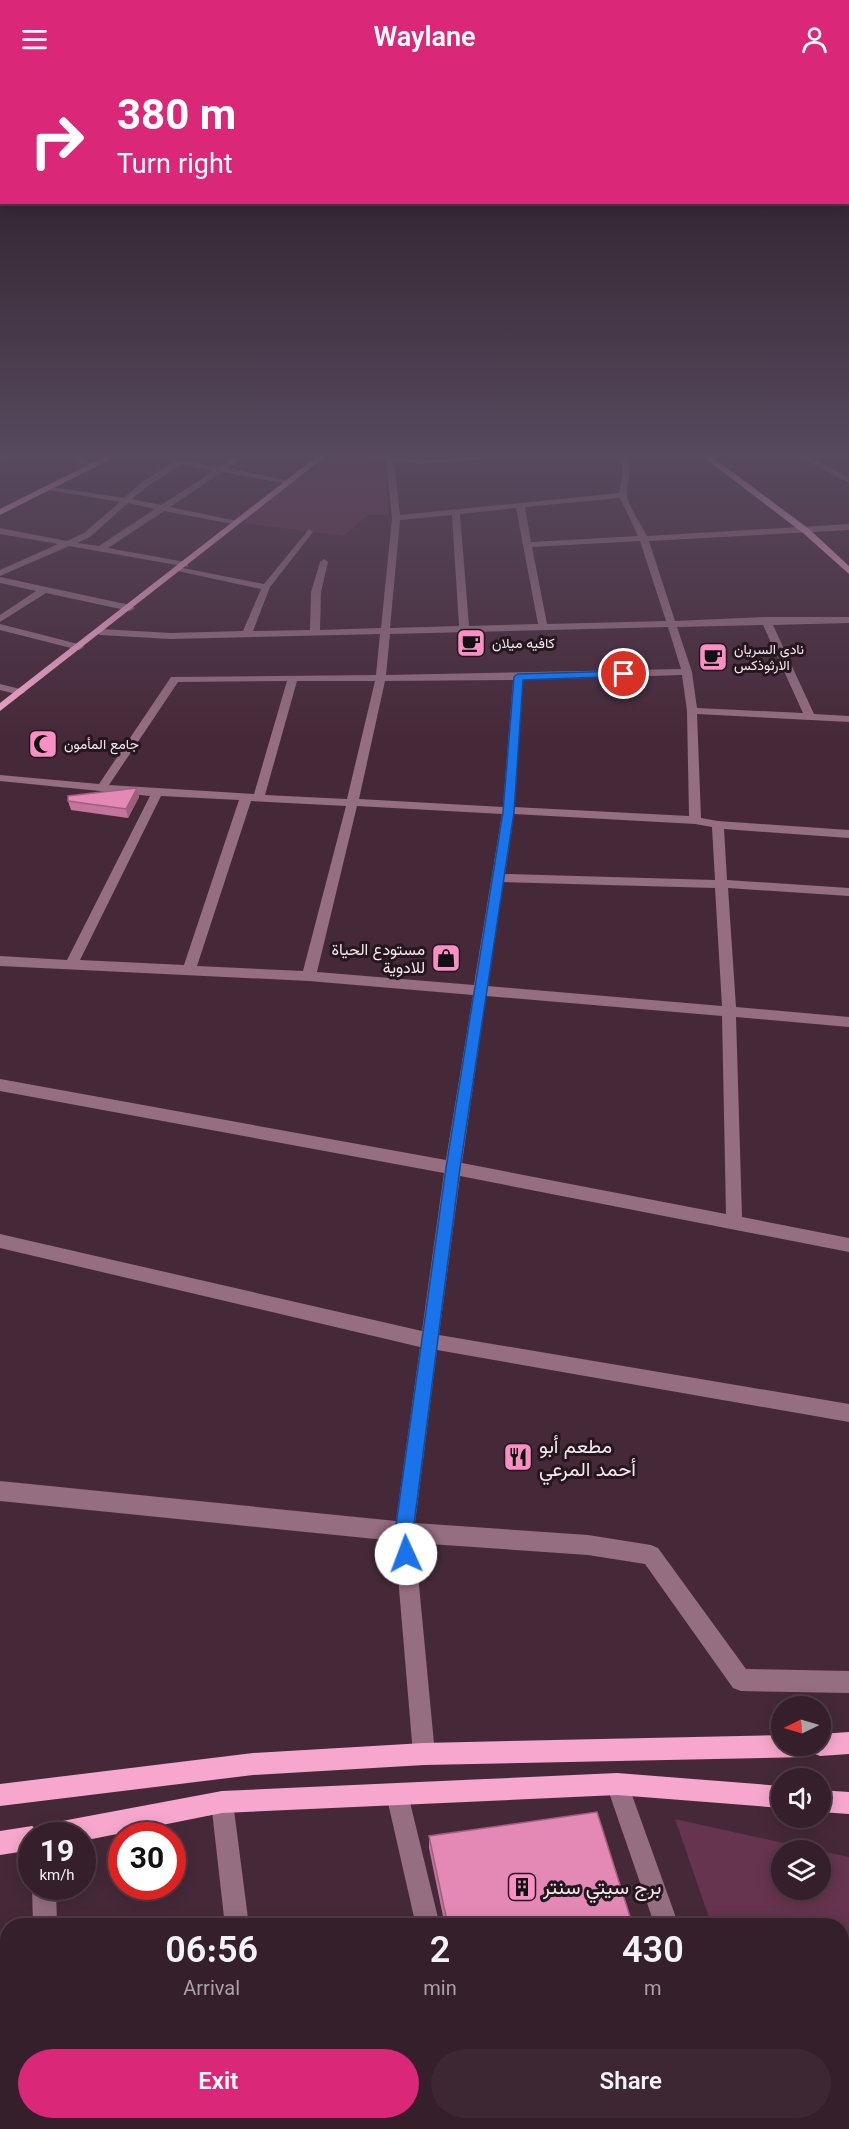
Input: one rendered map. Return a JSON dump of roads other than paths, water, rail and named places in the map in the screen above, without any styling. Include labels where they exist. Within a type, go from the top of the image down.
[{"type":"main road","points":[[0,708],[100,633],[204,549]]},
{"type":"main road","points":[[825,549],[849,571]]},
{"type":"main road","points":[[831,1744],[849,1743]]},
{"type":"main road","points":[[0,1795],[253,1764],[424,1754],[771,1747]]},
{"type":"main road","points":[[96,1826],[222,1802],[617,1784],[771,1796]]},
{"type":"main road","points":[[831,1801],[849,1803]]},
{"type":"main road","points":[[0,1843],[18,1840]]},
{"type":"street","points":[[0,573],[58,549]]},
{"type":"street","points":[[105,549],[266,586]]},
{"type":"street","points":[[247,634],[266,586],[296,549]]},
{"type":"street","points":[[309,976],[381,677],[393,549]]},
{"type":"street","points":[[459,549],[464,628]]},
{"type":"street","points":[[528,549],[543,626]]},
{"type":"street","points":[[647,549],[687,672],[692,711],[695,820]]},
{"type":"street","points":[[315,632],[316,592],[324,562]]},
{"type":"street","points":[[0,580],[130,608]]},
{"type":"street","points":[[0,619],[45,589]]},
{"type":"street","points":[[766,620],[810,717]]},
{"type":"street","points":[[100,633],[171,636],[670,622],[849,620]]},
{"type":"street","points":[[0,627],[79,647]]},
{"type":"street","points":[[102,788],[175,680],[518,677],[687,672]]},
{"type":"street","points":[[424,1754],[404,1532],[453,1168],[508,812],[518,677]]},
{"type":"street","points":[[189,970],[252,799],[293,678]]},
{"type":"street","points":[[0,687],[20,692]]},
{"type":"street","points":[[692,711],[849,719]]},
{"type":"street","points":[[0,778],[157,793],[695,820],[718,825],[849,834]]},
{"type":"street","points":[[71,964],[157,793]]},
{"type":"street","points":[[718,825],[729,1012],[734,1222]]},
{"type":"street","points":[[497,878],[573,882],[721,884],[849,892]]},
{"type":"street","points":[[0,961],[309,976],[849,1022]]},
{"type":"street","points":[[0,1085],[453,1168],[849,1245]]},
{"type":"street","points":[[0,1241],[429,1341],[849,1413]]},
{"type":"street","points":[[0,1491],[404,1532],[588,1545],[651,1555],[741,1680],[849,1682]]},
{"type":"street","points":[[617,1784],[664,1918]]},
{"type":"street","points":[[398,1794],[426,1918]]},
{"type":"street","points":[[222,1802],[236,1918]]},
{"type":"street","points":[[44,1900],[45,1918]]},
{"type":"place","name":"كافيه ميلان","points":[[471,643]]},
{"type":"place","name":"نادي السريان الارثوذكس","points":[[713,657]]},
{"type":"place","name":"جامع المأمون","points":[[43,744]]},
{"type":"place","name":"مستودع الحياة للادوية","points":[[446,958]]},
{"type":"place","name":"مطعم أبو أحمد المرعي","points":[[518,1457]]},
{"type":"place","name":"برج سيتي سنتر","points":[[522,1887]]}]
